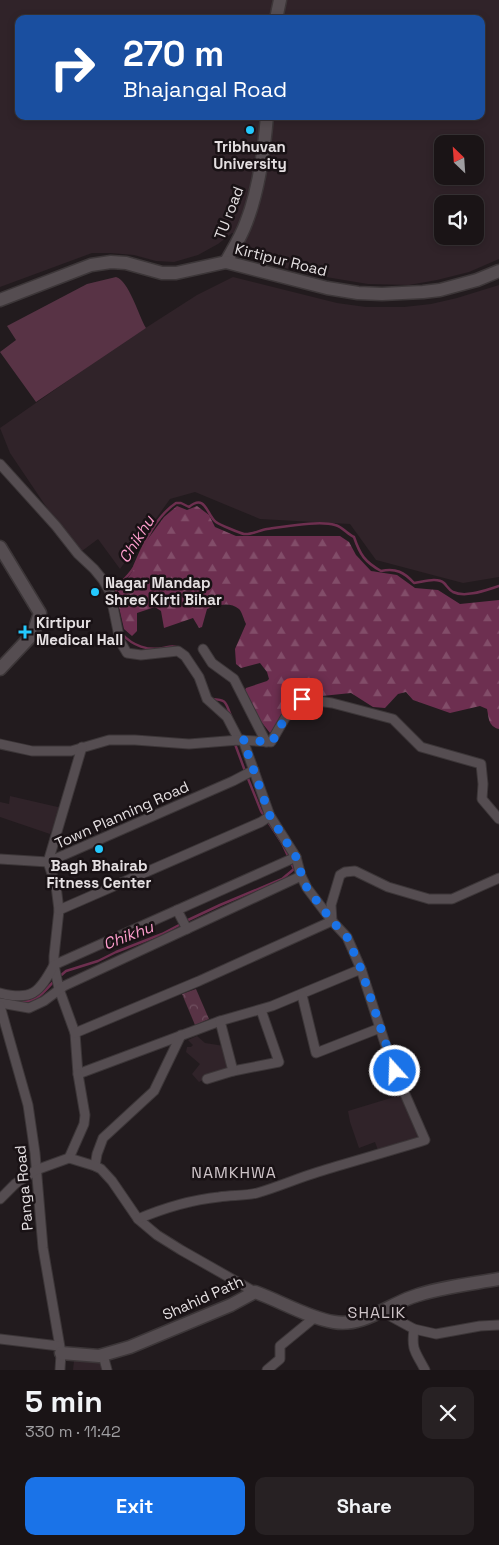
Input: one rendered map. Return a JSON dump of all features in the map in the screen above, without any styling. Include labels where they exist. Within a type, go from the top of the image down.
[{"type":"street","name":"TU road","points":[[226,262],[245,224],[253,200],[259,178],[266,120]]},
{"type":"street","name":"Kirtipur Road","points":[[0,300],[91,265],[111,262],[126,263],[162,273],[176,273],[226,262],[327,288],[358,293],[382,294],[440,290],[477,280],[499,271]]},
{"type":"street","points":[[0,464],[103,580],[110,592],[120,641],[127,653],[141,655],[178,652],[185,656],[199,678],[207,699],[227,717],[241,740],[270,816],[296,857],[307,888],[332,921],[347,937],[361,969],[400,1085],[425,1140],[401,1149],[320,1171],[267,1190],[247,1195],[187,1202],[160,1209],[138,1219]]},
{"type":"street","points":[[0,547],[40,612],[33,634],[0,669]]},
{"type":"street","points":[[203,649],[212,663],[234,678],[266,742]]},
{"type":"street","points":[[0,744],[32,751],[71,751],[109,740],[189,744],[241,740],[272,742],[285,718],[302,699],[332,703],[393,719],[420,747],[481,764],[482,799],[499,819]]},
{"type":"street","points":[[0,859],[48,862],[82,747]]},
{"type":"street","name":"Town Planning Road","points":[[55,969],[54,956],[60,910],[56,886],[48,862],[233,782],[254,770]]},
{"type":"street","points":[[60,910],[261,822],[270,816]]},
{"type":"street","points":[[0,993],[16,997],[34,993],[55,969],[176,910],[296,857]]},
{"type":"street","points":[[332,921],[331,907],[333,898],[340,875],[346,872],[355,871],[388,887],[429,899],[452,899],[499,878]]},
{"type":"street","points":[[0,1005],[29,1008],[44,1001],[59,989],[302,876]]},
{"type":"street","points":[[176,910],[187,929]]},
{"type":"street","points":[[75,1033],[199,981],[332,921]]},
{"type":"street","points":[[55,969],[59,989],[75,1033],[78,1074],[85,1114],[84,1124],[69,1158]]},
{"type":"street","points":[[78,1074],[220,1021],[261,1010],[302,995],[361,969]]},
{"type":"street","points":[[302,995],[316,1053],[380,1028]]},
{"type":"street","name":"Panga Road","points":[[0,1005],[28,1104],[35,1153],[43,1248],[58,1330],[60,1370]]},
{"type":"street","points":[[208,1079],[233,1071],[279,1062],[261,1010]]},
{"type":"street","points":[[220,1021],[233,1071]]},
{"type":"street","points":[[95,1166],[103,1138],[154,1090],[182,1035]]},
{"type":"street","points":[[0,1199],[15,1184],[36,1170],[69,1158],[101,1168],[138,1219],[157,1235],[255,1292]]},
{"type":"street","name":"Shahid Path","points":[[60,1349],[99,1356],[130,1348],[231,1305],[255,1292],[278,1300],[314,1318],[335,1323],[362,1321],[405,1300],[426,1293],[499,1279]]},
{"type":"street","points":[[381,1311],[414,1329],[436,1334],[480,1326],[499,1325]]},
{"type":"street","points":[[268,1370],[280,1359],[280,1346],[314,1318]]},
{"type":"street","points":[[414,1329],[412,1342],[415,1354],[425,1370]]},
{"type":"street","points":[[0,1339],[60,1349]]},
{"type":"street","points":[[103,1355],[106,1370]]},
{"type":"shaded area","name":"Tribhuvan University","points":[[0,0],[499,0],[499,259],[469,272],[409,285],[368,284],[308,274],[259,261],[242,249],[240,245],[243,238],[232,233],[218,244],[198,255],[174,262],[156,261],[134,255],[92,253],[0,287]]},
{"type":"shaded area","points":[[233,277],[337,303],[366,307],[404,307],[431,304],[499,285],[499,577],[463,583],[376,560],[350,524],[260,519],[195,492],[170,499],[120,569],[98,539],[78,554],[10,453],[0,428],[119,345],[197,295]]},
{"type":"shaded area","points":[[10,796],[62,808],[50,834],[0,817],[0,802],[9,804]]},
{"type":"shaded area","points":[[197,1036],[205,1043],[224,1046],[230,1068],[222,1073],[220,1070],[213,1072],[214,1075],[199,1082],[192,1074],[200,1064],[186,1052],[187,1047],[193,1045],[188,1040]]},
{"type":"shaded area","points":[[404,1094],[422,1139],[378,1150],[375,1142],[359,1148],[348,1111]]},
{"type":"shaded area","points":[[101,1360],[104,1370],[73,1370],[74,1361]]},
{"type":"green space","points":[[116,277],[121,280],[129,291],[146,328],[36,402],[0,352],[16,340],[7,326],[87,284]]},
{"type":"green space","points":[[177,506],[187,510],[197,506],[209,515],[215,527],[236,536],[340,536],[349,542],[356,555],[371,571],[397,575],[415,588],[438,590],[460,604],[499,600],[499,729],[491,724],[487,709],[480,706],[450,713],[413,700],[406,692],[398,694],[385,708],[373,707],[351,693],[322,696],[315,694],[309,685],[302,684],[295,686],[287,712],[270,733],[256,715],[244,692],[246,688],[267,681],[269,679],[267,672],[260,663],[241,668],[236,664],[235,649],[246,624],[239,609],[227,604],[215,606],[207,609],[202,627],[199,628],[193,618],[164,628],[161,611],[155,607],[137,613],[137,631],[132,636],[124,629],[116,594],[132,572],[145,543],[164,517]]},
{"type":"green space","points":[[196,989],[209,1019],[195,1025],[182,994]]},
{"type":"waterway","name":"Chikhu","points":[[114,596],[118,587],[134,567],[156,524],[168,509],[176,503],[189,507],[195,503],[203,504],[216,522],[244,534],[301,524],[320,523],[335,525],[354,537],[358,549],[364,557],[381,571],[391,570],[399,572],[407,576],[414,583],[434,580],[441,581],[458,594],[476,593],[499,586]]},
{"type":"waterway","name":"Chikhu","points":[[122,634],[131,642],[146,648],[157,649],[173,646],[179,648]]},
{"type":"waterway","name":"Chikhu","points":[[212,699],[223,701],[227,705],[231,716]]},
{"type":"waterway","name":"Chikhu","points":[[235,744],[245,771]]},
{"type":"waterway","name":"Chikhu","points":[[186,921],[282,879],[294,869],[282,843],[261,811],[247,776]]},
{"type":"waterway","name":"Chikhu","points":[[59,977],[66,971],[98,961],[181,924]]},
{"type":"waterway","name":"Chikhu","points":[[16,1002],[29,1001],[39,997],[55,980]]},
{"type":"place","name":"Tribhuvan University","points":[[250,130]]},
{"type":"place","name":"Nagar Mandap Shree Kirti Bihar","points":[[95,592]]},
{"type":"place","name":"Kirtipur Medical Hall","points":[[25,632]]},
{"type":"place","name":"Bagh Bhairab Fitness Center","points":[[99,849]]},
{"type":"district","name":"NAMKHWA","points":[[234,1172]]},
{"type":"district","name":"SHALIK","points":[[377,1312]]},
{"type":"route","points":[[302,699],[285,718],[272,742],[243,740],[270,816],[296,857],[307,888],[332,921],[347,937],[361,969],[395,1071]]}]
